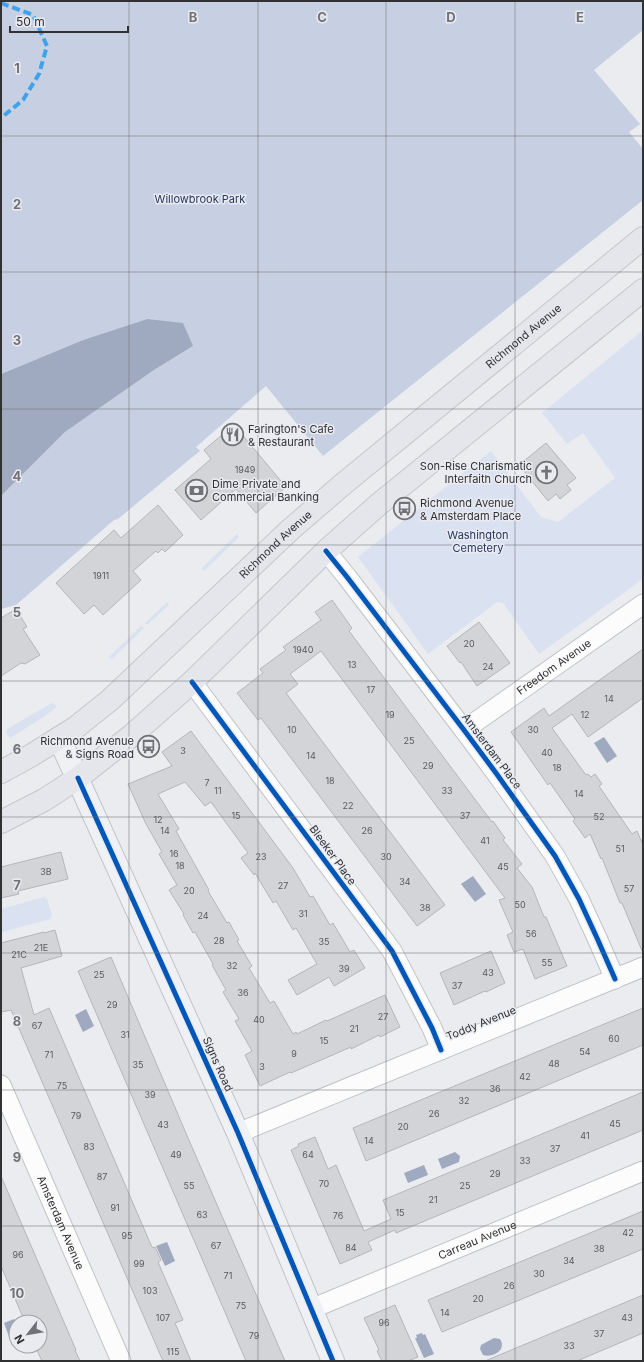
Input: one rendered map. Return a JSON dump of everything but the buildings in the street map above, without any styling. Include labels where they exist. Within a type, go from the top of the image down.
[{"type":"main road","name":"Richmond Avenue","points":[[1,772],[59,738],[84,721],[110,700],[290,529],[643,238]]},
{"type":"main road","points":[[1,822],[44,800],[78,778],[131,736],[192,682],[326,551],[379,504],[643,290]]},
{"type":"street","name":"Amsterdam Place","points":[[326,551],[496,772],[555,856],[579,899],[615,979]]},
{"type":"street","name":"Freedom Avenue","points":[[464,730],[643,604]]},
{"type":"street","name":"Bleeker Place","points":[[192,682],[392,951],[432,1028],[441,1050]]},
{"type":"street","name":"Signs Road","points":[[59,738],[238,1133],[334,1361]]},
{"type":"street","name":"Toddy Avenue","points":[[238,1133],[643,967]]},
{"type":"street","name":"Amsterdam Avenue","points":[[1,1085],[121,1361]]},
{"type":"street","name":"Carreau Avenue","points":[[311,1309],[643,1170]]},
{"type":"green space","name":"Willowbrook Park","points":[[1,1],[643,1],[643,30],[594,70],[640,124],[629,132],[643,149],[643,200],[323,456],[266,386],[196,447],[200,451],[118,519],[114,520],[16,605],[1,609],[1,496],[65,432],[154,370],[193,346],[147,319],[83,340],[1,374]]},
{"type":"green space","name":"Washington Cemetery","points":[[643,330],[643,579],[539,654],[503,603],[497,602],[428,654],[358,557],[491,451],[541,517],[558,522],[615,478],[583,433],[567,444],[542,413]]},
{"type":"green space","points":[[237,534],[239,537],[204,571],[202,568]]},
{"type":"green space","points":[[167,602],[169,605],[147,625],[145,623]]},
{"type":"green space","points":[[141,626],[144,628],[112,659],[109,657]]},
{"type":"green space","points":[[52,703],[57,707],[42,718],[10,738],[6,733],[7,729]]},
{"type":"green space","points":[[44,897],[47,899],[52,915],[50,919],[2,932],[1,909]]},
{"type":"shaded area","points":[[147,319],[183,323],[193,346],[154,370],[65,432],[1,496],[1,374],[83,340]]},
{"type":"shaded area","points":[[604,737],[617,756],[607,763],[594,743]]},
{"type":"shaded area","points":[[473,876],[486,894],[475,902],[461,884]]},
{"type":"shaded area","points":[[86,1009],[94,1026],[83,1032],[75,1015]]},
{"type":"shaded area","points":[[455,1152],[460,1156],[459,1162],[442,1169],[438,1159]]},
{"type":"shaded area","points":[[424,1165],[428,1175],[408,1183],[404,1173]]},
{"type":"shaded area","points":[[167,1242],[175,1261],[165,1266],[156,1246]]},
{"type":"shaded area","points":[[8,1321],[8,1334],[4,1323]]},
{"type":"shaded area","points":[[422,1333],[423,1335],[425,1334],[434,1354],[424,1358],[415,1338],[417,1338],[416,1335]]},
{"type":"shaded area","points":[[494,1338],[500,1339],[502,1347],[495,1354],[487,1356],[483,1355],[480,1349],[481,1345]]},
{"type":"marked path","points":[[1,3],[33,15],[47,46],[39,74],[23,100],[1,118]]},
{"type":"cycle path","points":[[326,551],[464,730],[555,856],[579,899],[615,979]]},
{"type":"cycle path","points":[[192,682],[392,951],[432,1028],[441,1050]]},
{"type":"cycle path","points":[[78,778],[238,1133],[333,1361]]},
{"type":"place","name":"Farington's Cafe & Restaurant","points":[[233,435]]},
{"type":"place","name":"Son-Rise Charismatic Interfaith Church","points":[[547,472]]},
{"type":"place","name":"Dime Private and Commercial Banking","points":[[196,490]]},
{"type":"place","name":"Richmond Avenue & Amsterdam Place","points":[[404,509]]},
{"type":"place","name":"Richmond Avenue & Signs Road","points":[[149,747]]}]
